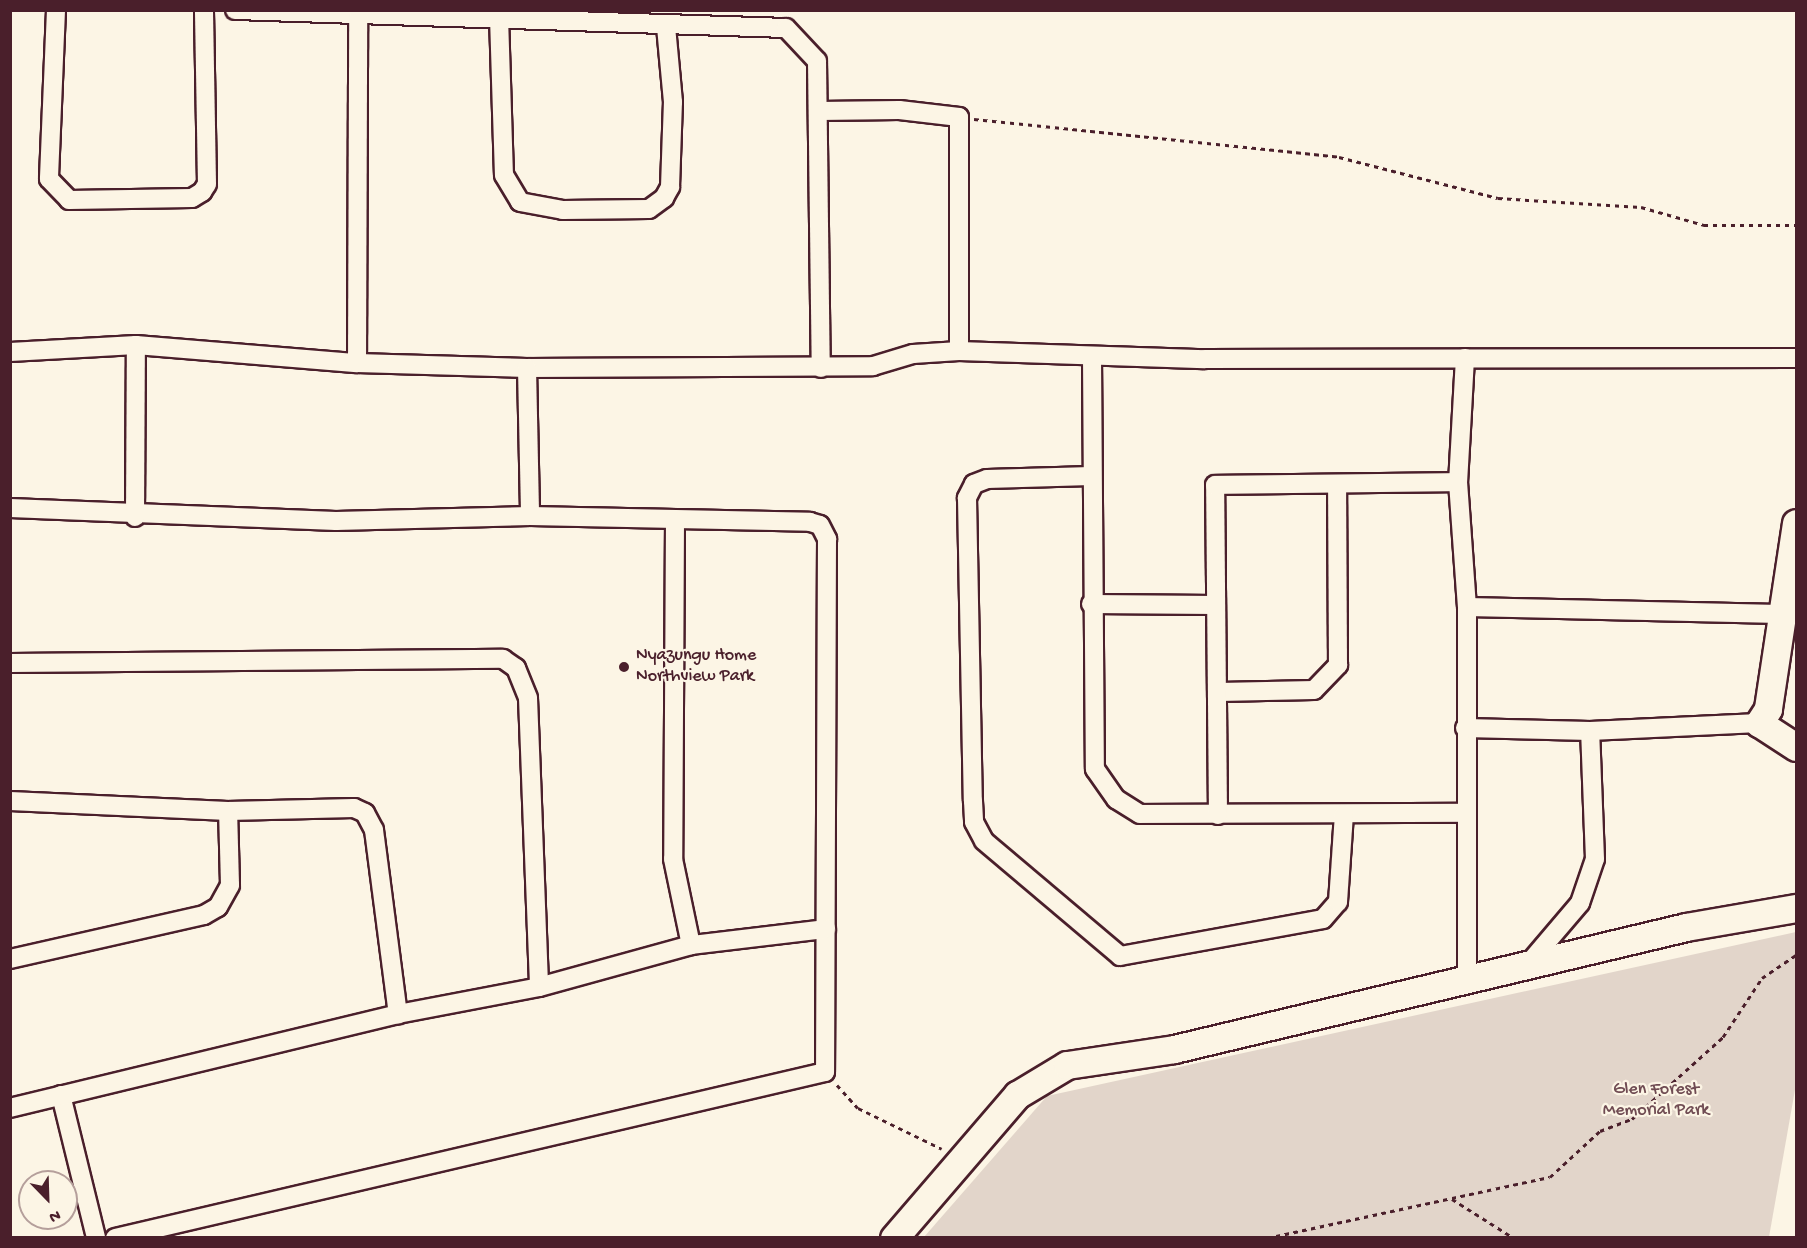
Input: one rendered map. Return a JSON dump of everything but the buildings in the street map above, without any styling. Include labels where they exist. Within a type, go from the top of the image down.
[{"type":"street","points":[[56,10],[49,179],[69,200],[192,198],[202,192],[207,184],[204,10]]},
{"type":"street","points":[[235,10],[358,16],[499,17],[666,26],[786,28],[817,61],[821,368]]},
{"type":"street","points":[[357,363],[358,16]]},
{"type":"street","points":[[499,17],[504,175],[520,202],[563,210],[649,208],[664,198],[670,187],[673,102],[666,26]]},
{"type":"street","points":[[819,111],[899,110],[959,117],[959,351]]},
{"type":"street","points":[[135,517],[136,345]]},
{"type":"street","points":[[10,352],[136,345],[357,363],[526,368],[873,366],[914,354],[959,351],[1092,357],[1797,358]]},
{"type":"street","points":[[1092,357],[1091,604],[1095,769],[1116,799],[1140,814],[1466,813]]},
{"type":"street","points":[[1465,358],[1458,482],[1467,607],[1467,980]]},
{"type":"street","points":[[526,368],[530,516]]},
{"type":"street","points":[[1091,476],[987,479],[974,484],[968,498],[974,812],[984,841],[1120,956],[1323,919],[1338,902],[1344,814]]},
{"type":"street","points":[[1218,815],[1219,692],[1215,606],[1215,485],[1458,482]]},
{"type":"street","points":[[1219,692],[1314,690],[1338,665],[1337,484]]},
{"type":"street","points":[[10,508],[135,517],[336,520],[530,516],[810,522],[824,530],[825,1072],[115,1238]]},
{"type":"street","points":[[675,520],[673,859],[692,945]]},
{"type":"street","points":[[1759,723],[1768,709],[1780,614],[1797,523]]},
{"type":"street","points":[[1091,604],[1215,606]]},
{"type":"street","points":[[1467,607],[1780,614]]},
{"type":"street","points":[[10,663],[503,659],[516,668],[528,698],[539,987]]},
{"type":"street","points":[[1466,728],[1590,731],[1759,723],[1797,747]]},
{"type":"street","points":[[1526,966],[1580,903],[1595,859],[1590,731]]},
{"type":"street","points":[[10,801],[228,811],[354,808],[365,813],[374,830],[398,1014]]},
{"type":"street","points":[[10,959],[204,915],[218,907],[230,885],[228,811]]},
{"type":"street","points":[[894,1238],[962,1156],[1017,1095],[1067,1065],[1174,1049],[1686,927],[1797,908]]},
{"type":"street","points":[[10,1108],[398,1014],[539,987],[692,945],[826,929]]},
{"type":"street","points":[[62,1095],[96,1238]]},
{"type":"path","points":[[959,117],[1338,157],[1498,198],[1641,207],[1704,225],[1797,225]]},
{"type":"path","points":[[1268,1238],[1550,1176],[1600,1131],[1632,1119],[1723,1037],[1762,978],[1797,955]]},
{"type":"path","points":[[825,1072],[858,1108],[907,1136],[962,1156]]},
{"type":"path","points":[[1450,1198],[1514,1238]]},
{"type":"green space","name":"Glen Forest Memorial Park","points":[[1796,932],[1796,1084],[1769,1237],[924,1237],[1047,1096]]},
{"type":"place","name":"Nyazungu Home Northview Park","points":[[624,667]]}]
